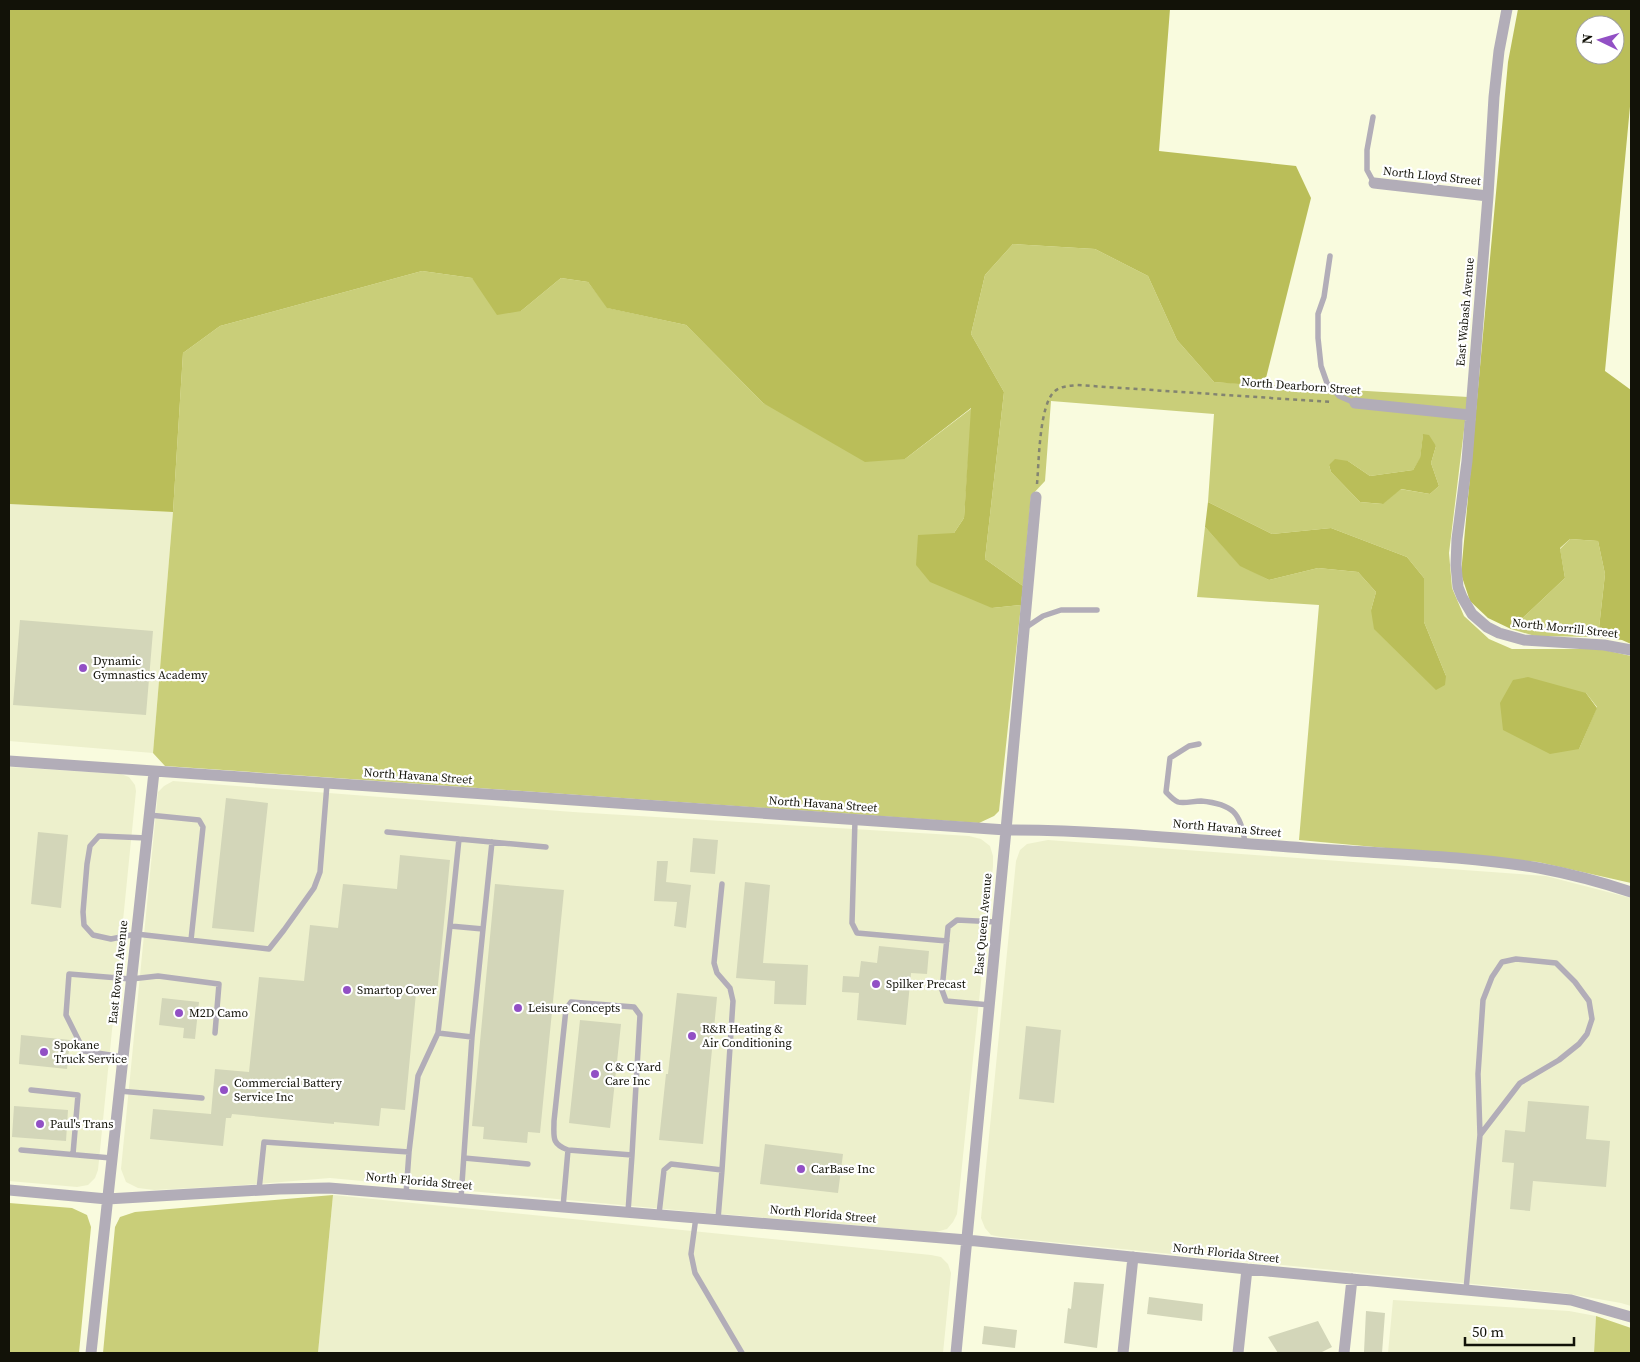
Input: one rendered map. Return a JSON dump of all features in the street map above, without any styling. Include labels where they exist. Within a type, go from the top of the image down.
[{"type":"street","name":"East Wabash Avenue","points":[[1472,614],[1458,587],[1456,558],[1470,415],[1494,97],[1499,51],[1507,9]]},
{"type":"street","name":"North Lloyd Street","points":[[1374,183],[1488,196]]},
{"type":"street","name":"North Dearborn Street","points":[[1355,403],[1470,415]]},
{"type":"street","name":"East Queen Avenue","points":[[956,1353],[998,922],[1036,498]]},
{"type":"street","name":"North Morrill Street","points":[[1472,614],[1487,627],[1511,638],[1604,645],[1631,650]]},
{"type":"street","name":"North Havana Street","points":[[9,761],[1006,830],[1092,831],[1438,857],[1519,865],[1562,873],[1631,892]]},
{"type":"street","name":"East Rowan Avenue","points":[[91,1353],[154,772]]},
{"type":"street","name":"North Florida Street","points":[[9,1190],[107,1199],[329,1188],[461,1198],[967,1240],[1571,1300],[1631,1317]]},
{"type":"street","points":[[1123,1353],[1133,1257]]},
{"type":"street","points":[[1238,1353],[1247,1269]]},
{"type":"street","points":[[1344,1353],[1352,1278]]},
{"type":"lane","points":[[1373,117],[1367,150],[1367,170],[1374,183]]},
{"type":"lane","points":[[1330,256],[1324,297],[1318,314],[1321,366],[1328,383],[1339,396],[1355,403]]},
{"type":"lane","points":[[1025,628],[1043,616],[1061,610],[1097,610]]},
{"type":"lane","points":[[1199,744],[1189,746],[1170,758],[1166,792],[1172,799],[1178,802],[1200,801],[1223,805],[1238,816],[1243,825],[1246,844]]},
{"type":"lane","points":[[147,838],[98,836],[90,846],[83,912],[84,924],[93,935],[110,940],[136,934],[270,949],[314,888],[320,872],[327,784]]},
{"type":"lane","points":[[149,815],[199,820],[204,826],[191,940]]},
{"type":"lane","points":[[855,820],[852,923],[857,933],[947,941]]},
{"type":"lane","points":[[387,832],[546,847]]},
{"type":"lane","points":[[406,1194],[418,1076],[438,1033],[459,839]]},
{"type":"lane","points":[[461,1198],[472,1036],[492,842]]},
{"type":"lane","points":[[718,1219],[733,1001],[730,988],[718,973],[714,963],[722,884]]},
{"type":"lane","points":[[990,1005],[946,1001],[942,990],[948,927],[957,920],[998,922]]},
{"type":"lane","points":[[450,926],[483,929]]},
{"type":"lane","points":[[1466,1290],[1480,1135],[1478,1074],[1479,1034],[1483,1000],[1492,977],[1502,962],[1516,958],[1556,963],[1575,982],[1589,1000],[1592,1019],[1587,1034],[1559,1060],[1520,1084],[1480,1135]]},
{"type":"lane","points":[[123,1057],[84,1051],[66,1015],[69,974],[131,979],[158,976],[219,984],[215,1033]]},
{"type":"lane","points":[[628,1212],[632,1155],[640,1015],[634,1007],[571,1002],[566,1009],[554,1121],[554,1140],[559,1146],[568,1150],[632,1155]]},
{"type":"lane","points":[[438,1033],[472,1036]]},
{"type":"lane","points":[[31,1090],[78,1095],[73,1154]]},
{"type":"lane","points":[[119,1090],[202,1098]]},
{"type":"lane","points":[[259,1190],[264,1142],[409,1152]]},
{"type":"lane","points":[[20,1150],[111,1158]]},
{"type":"lane","points":[[563,1207],[568,1150]]},
{"type":"lane","points":[[464,1158],[528,1164]]},
{"type":"lane","points":[[659,1214],[664,1170],[671,1164],[722,1170]]},
{"type":"lane","points":[[696,1218],[691,1254],[695,1273],[742,1353]]},
{"type":"path","name":"North Dearborn Street","points":[[1036,498],[1045,408],[1051,394],[1061,387],[1130,389],[1355,403]]},
{"type":"shaded area","points":[[9,504],[173,512],[153,753],[9,741]]},
{"type":"shaded area","points":[[9,767],[121,774],[129,777],[135,785],[136,791],[98,1170],[95,1178],[88,1185],[77,1187],[9,1181]]},
{"type":"shaded area","points":[[173,781],[573,812],[969,836],[981,839],[990,846],[993,866],[957,1214],[953,1222],[947,1229],[936,1232],[330,1178],[154,1190],[138,1188],[126,1182],[121,1169],[158,792]]},
{"type":"shaded area","points":[[1048,840],[1546,876],[1631,898],[1631,1306],[1564,1293],[991,1235],[985,1228],[981,1218],[1016,861],[1020,850],[1027,844]]},
{"type":"shaded area","points":[[333,1195],[941,1257],[948,1264],[951,1273],[943,1353],[318,1353]]},
{"type":"shaded area","points":[[1393,1300],[1569,1311],[1596,1316],[1594,1353],[1388,1353]]},
{"type":"green space","points":[[9,9],[1170,9],[1159,151],[1296,166],[1311,198],[1264,386],[1214,382],[1177,340],[1148,276],[1095,249],[1013,244],[985,275],[971,334],[1004,392],[985,559],[1023,586],[1021,605],[992,608],[930,582],[916,565],[918,535],[954,533],[964,518],[971,408],[905,459],[865,462],[763,403],[686,325],[607,308],[588,282],[561,278],[521,311],[497,315],[472,278],[422,271],[220,326],[183,353],[173,512],[9,504]]},
{"type":"green space","points":[[1518,9],[1631,9],[1631,96],[1605,371],[1631,390],[1631,644],[1622,640],[1598,637],[1605,574],[1598,541],[1570,539],[1560,548],[1565,578],[1511,629],[1488,618],[1470,601],[1461,574],[1508,62]]},
{"type":"green space","points":[[1013,244],[1095,249],[1148,276],[1177,340],[1214,382],[1468,397],[1449,553],[1452,588],[1464,616],[1489,639],[1512,649],[1600,649],[1631,656],[1631,883],[1538,862],[1299,840],[1319,605],[1197,597],[1205,527],[1240,565],[1269,580],[1318,568],[1358,572],[1376,592],[1371,610],[1446,676],[1424,622],[1424,578],[1407,557],[1331,528],[1272,534],[1208,502],[1214,414],[1051,401],[1045,481],[1031,496],[1023,586],[985,559],[1004,392],[971,334],[985,275]],"holes":[[[1423,435],[1436,446],[1431,463],[1439,486],[1430,494],[1400,489],[1382,504],[1360,502],[1331,472],[1329,465],[1348,461],[1370,476],[1413,470],[1420,459]],[[1586,693],[1597,707],[1579,749]]]},
{"type":"green space","points":[[422,271],[472,278],[521,311],[561,278],[588,282],[608,308],[686,325],[763,403],[905,459],[972,408],[964,518],[954,533],[992,608],[1021,605],[999,811],[994,816],[979,823],[165,766],[153,753],[173,512],[183,353],[220,326]]},
{"type":"green space","points":[[1423,434],[1429,435],[1436,446],[1431,463],[1439,486],[1430,494],[1401,489],[1383,504],[1360,502],[1331,472],[1329,465],[1335,459],[1348,461],[1370,476],[1413,470],[1420,458]]},
{"type":"green space","points":[[1208,502],[1272,534],[1331,528],[1407,557],[1424,578],[1424,622],[1446,676],[1445,685],[1436,690],[1374,629],[1371,610],[1376,592],[1358,572],[1318,568],[1269,580],[1240,566],[1205,527]]},
{"type":"green space","points":[[1570,539],[1598,541],[1605,574],[1598,637],[1535,636],[1511,629],[1565,578],[1560,549]]},
{"type":"green space","points":[[1528,677],[1586,693],[1597,708],[1579,749],[1550,754],[1503,730],[1500,703],[1513,680]]},
{"type":"green space","points":[[333,1195],[318,1353],[103,1353],[115,1227],[120,1217],[135,1212]]},
{"type":"green space","points":[[9,1203],[72,1208],[87,1215],[91,1227],[79,1353],[9,1353]]},
{"type":"green space","points":[[1596,1316],[1631,1328],[1631,1353],[1594,1353]]},
{"type":"building","name":"Dynamic Gymnastics Academy","points":[[20,620],[153,631],[146,715],[13,705]]},
{"type":"building","points":[[226,798],[268,803],[254,932],[212,928]]},
{"type":"building","points":[[38,832],[68,835],[61,908],[31,904]]},
{"type":"building","points":[[693,838],[718,840],[715,874],[690,872]]},
{"type":"building","name":"Smartop Cover","points":[[400,855],[450,860],[437,995],[416,993],[405,1110],[381,1108],[379,1126],[334,1122],[334,1124],[232,1114],[231,1118],[226,1118],[223,1146],[150,1139],[153,1109],[211,1114],[215,1069],[249,1072],[259,977],[304,981],[310,925],[338,928],[343,884],[397,889]]},
{"type":"building","points":[[657,861],[668,861],[666,882],[691,885],[686,928],[674,926],[677,902],[654,901]]},
{"type":"building","points":[[745,882],[770,885],[763,963],[808,965],[806,1005],[774,1004],[775,981],[736,978]]},
{"type":"building","name":"Leisure Concepts","points":[[495,884],[564,890],[540,1133],[528,1132],[527,1143],[483,1139],[484,1127],[472,1126]]},
{"type":"building","name":"Spilker Precast","points":[[879,946],[929,951],[927,974],[911,973],[906,1025],[857,1020],[859,993],[842,992],[843,976],[859,977],[861,961],[877,963]]},
{"type":"building","name":"R&R Heating & Air Conditioning","points":[[677,993],[717,997],[703,1144],[659,1140]]},
{"type":"building","name":"M2D Camo","points":[[162,998],[199,1002],[195,1039],[183,1038],[184,1028],[159,1025]]},
{"type":"building","name":"C & C Yard Care Inc","points":[[580,1020],[621,1024],[610,1128],[569,1123]]},
{"type":"building","points":[[1026,1026],[1061,1030],[1054,1103],[1019,1099]]},
{"type":"building","name":"Spokane Truck Service","points":[[21,1035],[70,1040],[67,1069],[19,1064]]},
{"type":"building","points":[[1528,1101],[1589,1106],[1586,1139],[1610,1141],[1606,1187],[1533,1181],[1530,1211],[1510,1209],[1514,1163],[1502,1162],[1505,1130],[1525,1132]]},
{"type":"building","name":"Paul's Trans","points":[[14,1106],[68,1110],[66,1141],[12,1137]]},
{"type":"building","name":"CarBase Inc","points":[[765,1144],[843,1154],[838,1193],[760,1184]]},
{"type":"building","points":[[1074,1282],[1104,1284],[1097,1348],[1064,1343],[1068,1308],[1071,1309]]},
{"type":"building","points":[[1149,1297],[1203,1304],[1202,1321],[1147,1314]]},
{"type":"building","points":[[1366,1311],[1385,1313],[1382,1353],[1364,1352]]},
{"type":"building","points":[[1318,1321],[1332,1347],[1320,1353],[1278,1353],[1268,1337]]},
{"type":"building","points":[[984,1326],[1017,1330],[1015,1348],[982,1344]]},
{"type":"place","name":"Dynamic Gymnastics Academy","points":[[83,668]]},
{"type":"place","name":"Spilker Precast","points":[[876,984]]},
{"type":"place","name":"Smartop Cover","points":[[347,990]]},
{"type":"place","name":"Leisure Concepts","points":[[518,1008]]},
{"type":"place","name":"M2D Camo","points":[[179,1013]]},
{"type":"place","name":"R&R Heating & Air Conditioning","points":[[692,1036]]},
{"type":"place","name":"Spokane Truck Service","points":[[44,1052]]},
{"type":"place","name":"C & C Yard Care Inc","points":[[595,1074]]},
{"type":"place","name":"Commercial Battery Service Inc","points":[[224,1090]]},
{"type":"place","name":"Paul's Trans","points":[[40,1124]]},
{"type":"place","name":"CarBase Inc","points":[[801,1169]]}]
